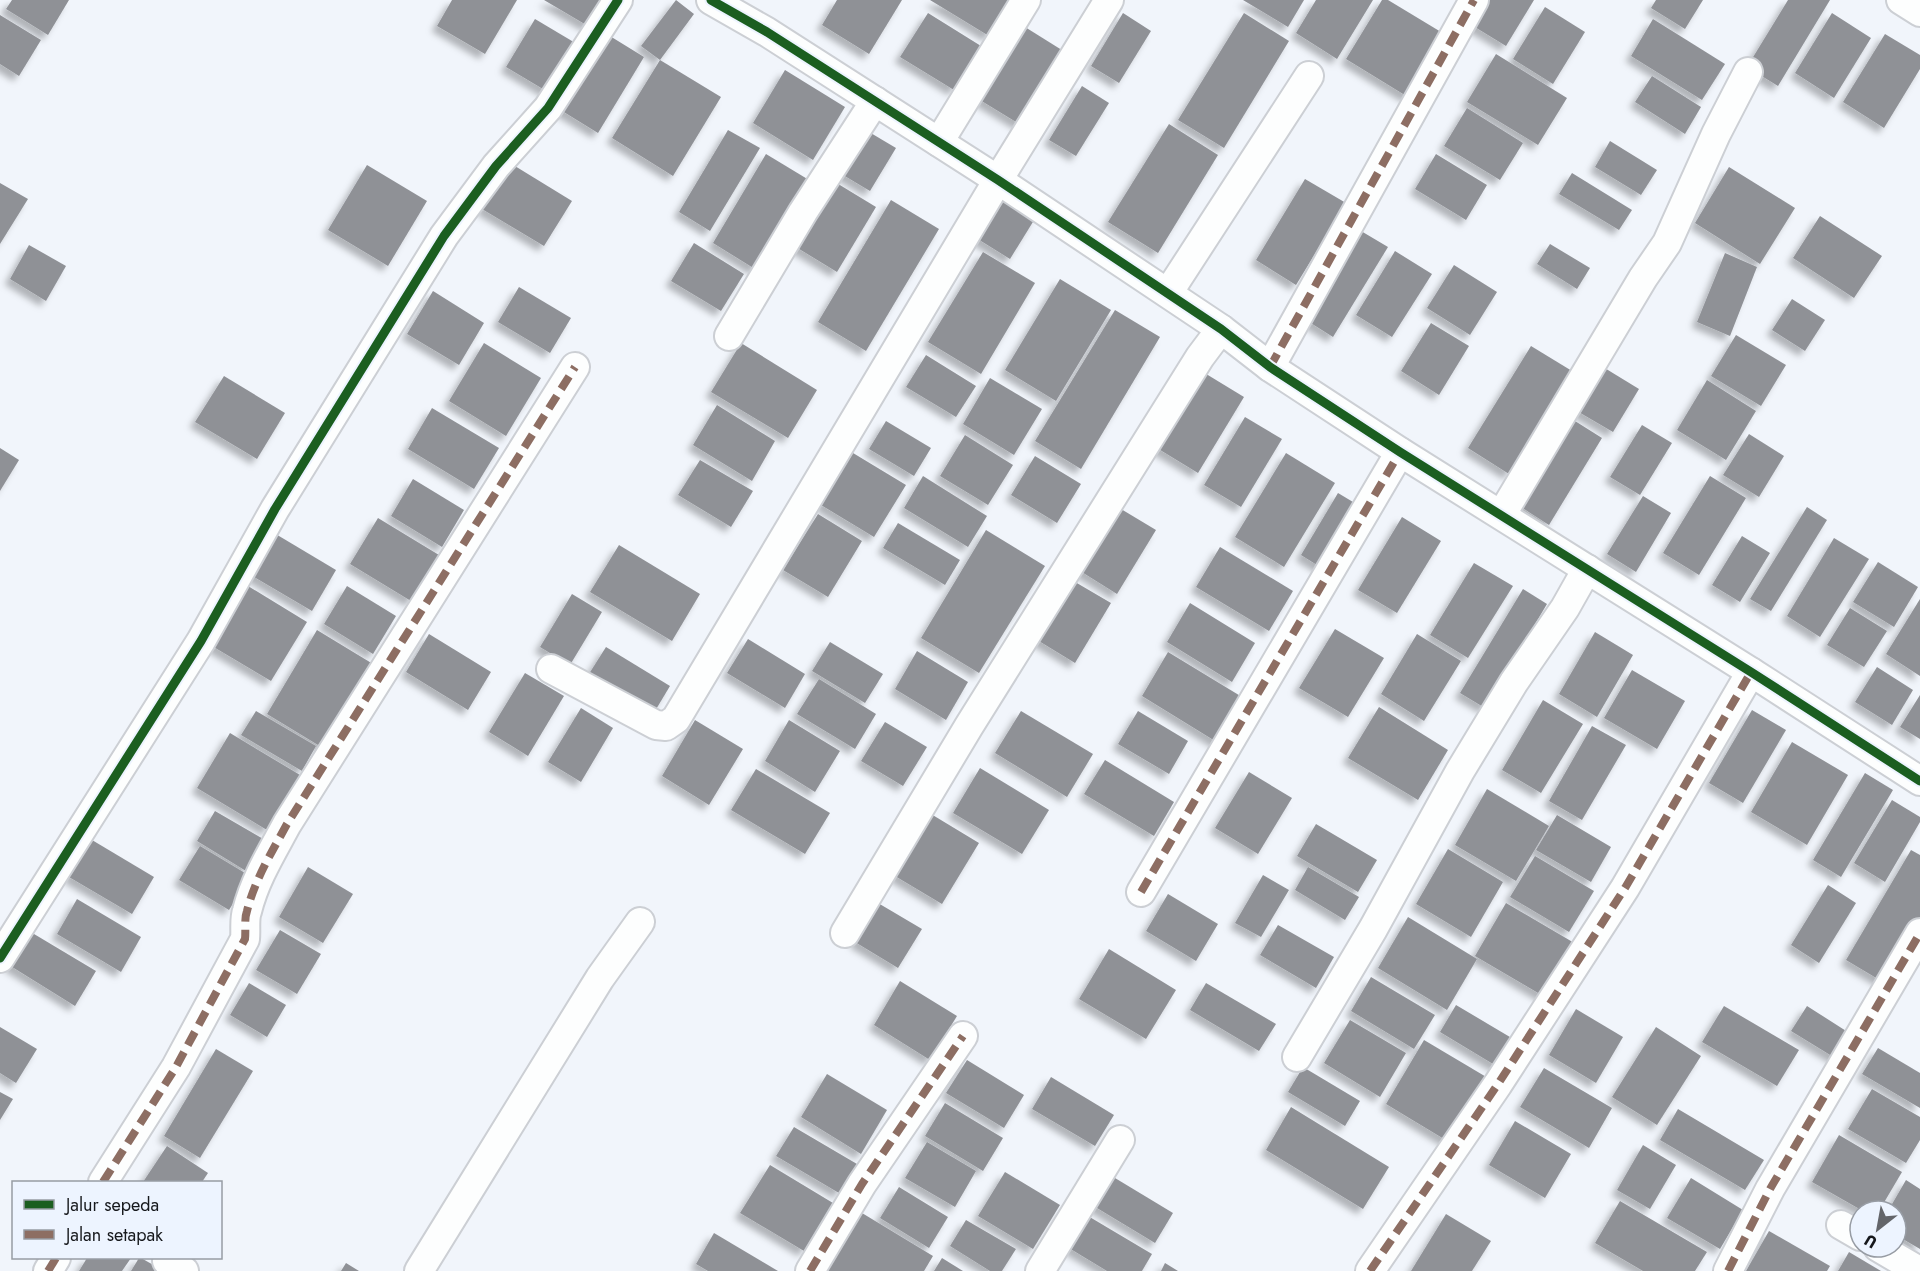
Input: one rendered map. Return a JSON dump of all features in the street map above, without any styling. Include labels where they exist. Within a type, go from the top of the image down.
[{"type":"street","points":[[0,958],[201,641],[275,509],[444,236],[496,166],[548,108],[618,0]]},
{"type":"street","points":[[711,0],[767,32],[998,180],[1221,329],[1270,367],[1400,452],[1502,514],[1920,781]]},
{"type":"street","points":[[939,142],[1026,0]]},
{"type":"street","points":[[551,669],[656,725],[666,726],[672,723],[998,180],[1109,0]]},
{"type":"street","points":[[1270,367],[1474,0]]},
{"type":"street","points":[[1901,0],[1920,12]]},
{"type":"street","points":[[1502,514],[1643,278],[1667,243],[1716,134],[1748,72]]},
{"type":"street","points":[[1168,293],[1309,76]]},
{"type":"street","points":[[729,336],[803,212],[875,101]]},
{"type":"street","points":[[845,933],[969,726],[1200,357],[1221,329]]},
{"type":"street","points":[[104,1181],[176,1066],[245,939],[246,914],[260,873],[287,824],[575,367]]},
{"type":"street","points":[[1141,892],[1400,452]]},
{"type":"street","points":[[1296,1057],[1373,929],[1466,761],[1514,682],[1565,608],[1587,569]]},
{"type":"street","points":[[1370,1271],[1498,1084],[1625,888],[1751,672]]},
{"type":"street","points":[[419,1271],[600,978],[640,922]]},
{"type":"street","points":[[1728,1271],[1770,1190],[1920,933]]},
{"type":"street","points":[[810,1271],[862,1184],[963,1036]]},
{"type":"street","points":[[1040,1271],[1120,1140]]},
{"type":"street","points":[[1898,1259],[1919,1271]]},
{"type":"building","points":[[12,0],[69,0],[48,35],[6,9]]},
{"type":"building","points":[[452,0],[517,0],[485,54],[437,26]]},
{"type":"building","points":[[544,0],[604,0],[588,26]]},
{"type":"building","points":[[676,0],[694,14],[660,60],[641,46]]},
{"type":"building","points":[[837,0],[902,0],[869,54],[822,25]]},
{"type":"building","points":[[930,0],[1012,0],[989,36]]},
{"type":"building","points":[[1243,0],[1304,0],[1288,27]]},
{"type":"building","points":[[1316,0],[1373,0],[1337,59],[1296,33]]},
{"type":"building","points":[[1382,0],[1388,0],[1446,35],[1408,97],[1346,59]]},
{"type":"building","points":[[1479,0],[1534,0],[1506,46],[1465,21]]},
{"type":"building","points":[[1656,0],[1703,0],[1685,29],[1651,8]]},
{"type":"building","points":[[1788,0],[1830,0],[1778,86],[1747,67]]},
{"type":"building","points":[[1545,7],[1585,32],[1553,84],[1513,59]]},
{"type":"building","points":[[928,13],[981,46],[954,90],[900,57]]},
{"type":"building","points":[[1123,13],[1151,31],[1119,83],[1091,66]]},
{"type":"building","points":[[1244,13],[1289,41],[1224,148],[1178,120]]},
{"type":"building","points":[[1832,13],[1871,38],[1834,98],[1795,73]]},
{"type":"building","points":[[0,15],[41,40],[19,76],[0,64]]},
{"type":"building","points":[[535,19],[577,44],[548,92],[506,67]]},
{"type":"building","points":[[1653,19],[1725,64],[1702,100],[1631,56]]},
{"type":"building","points":[[1025,27],[1065,52],[1021,125],[980,100]]},
{"type":"building","points":[[605,33],[644,57],[598,133],[559,109]]},
{"type":"building","points":[[1885,34],[1920,55],[1920,69],[1884,128],[1843,102]]},
{"type":"building","points":[[1496,54],[1567,98],[1538,145],[1467,102]]},
{"type":"building","points":[[660,60],[721,97],[673,176],[612,138]]},
{"type":"building","points":[[785,70],[845,107],[813,160],[753,123]]},
{"type":"building","points":[[1652,76],[1701,107],[1685,134],[1635,102]]},
{"type":"building","points":[[1082,86],[1109,103],[1076,156],[1049,140]]},
{"type":"building","points":[[1467,108],[1523,143],[1500,180],[1444,146]]},
{"type":"building","points":[[1169,124],[1218,155],[1158,253],[1108,222]]},
{"type":"building","points":[[864,129],[896,148],[870,191],[838,172]]},
{"type":"building","points":[[728,130],[760,148],[710,231],[679,212]]},
{"type":"building","points":[[1610,141],[1657,170],[1641,195],[1595,167]]},
{"type":"building","points":[[766,154],[809,180],[755,269],[713,243]]},
{"type":"building","points":[[1436,154],[1487,185],[1466,220],[1415,189]]},
{"type":"building","points":[[510,163],[572,201],[544,246],[482,209]]},
{"type":"building","points":[[367,165],[427,201],[388,266],[328,230]]},
{"type":"building","points":[[1729,167],[1795,208],[1760,264],[1695,223]]},
{"type":"building","points":[[1572,173],[1632,210],[1619,230],[1559,194]]},
{"type":"building","points":[[830,179],[876,207],[837,272],[791,244]]},
{"type":"building","points":[[1305,179],[1346,203],[1296,285],[1256,260]]},
{"type":"building","points":[[0,183],[28,199],[0,244]]},
{"type":"building","points":[[999,194],[1036,217],[1010,259],[973,236]]},
{"type":"building","points":[[891,200],[939,229],[866,351],[818,322]]},
{"type":"building","points":[[1820,216],[1882,256],[1854,298],[1793,258]]},
{"type":"building","points":[[1361,231],[1388,247],[1333,337],[1306,320]]},
{"type":"building","points":[[694,243],[744,274],[721,311],[671,281]]},
{"type":"building","points":[[1550,244],[1590,268],[1577,289],[1537,264]]},
{"type":"building","points":[[29,245],[66,266],[46,301],[10,279]]},
{"type":"building","points":[[1395,251],[1432,274],[1392,337],[1356,315]]},
{"type":"building","points":[[983,252],[1035,283],[981,374],[928,342]]},
{"type":"building","points":[[1725,253],[1757,267],[1730,336],[1697,322]]},
{"type":"building","points":[[1454,265],[1497,292],[1470,335],[1427,308]]},
{"type":"building","points":[[1060,279],[1111,310],[1056,401],[1005,370]]},
{"type":"building","points":[[519,287],[571,318],[550,353],[498,322]]},
{"type":"building","points":[[433,291],[484,323],[459,365],[407,334]]},
{"type":"building","points":[[1792,299],[1825,320],[1805,351],[1772,330]]},
{"type":"building","points":[[1115,310],[1160,337],[1081,469],[1035,441]]},
{"type":"building","points":[[1431,323],[1469,346],[1439,395],[1401,371]]},
{"type":"building","points":[[1736,335],[1786,365],[1761,406],[1711,376]]},
{"type":"building","points":[[484,343],[541,378],[506,436],[449,401]]},
{"type":"building","points":[[741,343],[817,390],[788,438],[711,392]]},
{"type":"building","points":[[1531,346],[1572,371],[1509,474],[1468,448]]},
{"type":"building","points":[[926,355],[976,386],[956,417],[906,387]]},
{"type":"building","points":[[1603,367],[1639,389],[1613,432],[1577,411]]},
{"type":"building","points":[[1198,369],[1244,397],[1198,473],[1152,445]]},
{"type":"building","points":[[224,376],[285,413],[257,459],[195,422]]},
{"type":"building","points":[[990,378],[1042,409],[1014,455],[963,424]]},
{"type":"building","points":[[1707,380],[1756,411],[1726,460],[1677,430]]},
{"type":"building","points":[[717,405],[775,441],[752,481],[693,445]]},
{"type":"building","points":[[432,408],[499,448],[474,489],[408,449]]},
{"type":"building","points":[[1245,417],[1282,439],[1241,507],[1204,485]]},
{"type":"building","points":[[886,421],[931,448],[914,476],[869,449]]},
{"type":"building","points":[[1575,421],[1602,438],[1549,525],[1521,507]]},
{"type":"building","points":[[1642,425],[1672,443],[1640,495],[1610,477]]},
{"type":"building","points":[[1749,434],[1784,456],[1759,497],[1723,475]]},
{"type":"building","points":[[965,435],[1013,465],[988,505],[940,476]]},
{"type":"building","points":[[0,448],[19,460],[0,491]]},
{"type":"building","points":[[853,453],[906,485],[874,537],[821,505]]},
{"type":"building","points":[[1286,453],[1335,483],[1284,567],[1235,537]]},
{"type":"building","points":[[1035,456],[1081,484],[1057,523],[1011,495]]},
{"type":"building","points":[[700,460],[753,491],[731,527],[678,495]]},
{"type":"building","points":[[923,476],[987,516],[968,547],[904,508]]},
{"type":"building","points":[[1710,476],[1746,498],[1699,575],[1663,553]]},
{"type":"building","points":[[413,479],[464,510],[442,547],[391,516]]},
{"type":"building","points":[[1338,493],[1363,508],[1325,570],[1301,555]]},
{"type":"building","points":[[1643,496],[1671,513],[1636,572],[1607,554]]},
{"type":"building","points":[[1116,506],[1156,530],[1117,594],[1077,569]]},
{"type":"building","points":[[1807,507],[1827,520],[1771,611],[1750,599]]},
{"type":"building","points":[[818,514],[862,541],[828,597],[783,570]]},
{"type":"building","points":[[1402,517],[1441,541],[1397,613],[1358,590]]},
{"type":"building","points":[[378,518],[439,555],[411,601],[350,564]]},
{"type":"building","points":[[898,523],[960,560],[945,585],[883,548]]},
{"type":"building","points":[[986,530],[1045,566],[979,673],[921,638]]},
{"type":"building","points":[[274,533],[336,570],[312,611],[249,574]]},
{"type":"building","points":[[1742,536],[1770,553],[1740,602],[1712,585]]},
{"type":"building","points":[[1834,538],[1869,559],[1820,637],[1787,616]]},
{"type":"building","points":[[619,545],[700,594],[672,641],[590,592]]},
{"type":"building","points":[[1220,547],[1293,591],[1269,631],[1196,587]]},
{"type":"building","points":[[1878,562],[1918,587],[1894,627],[1853,602]]},
{"type":"building","points":[[1474,563],[1513,586],[1468,658],[1430,635]]},
{"type":"building","points":[[1070,579],[1111,603],[1075,663],[1034,638]]},
{"type":"building","points":[[248,586],[307,622],[271,681],[212,646]]},
{"type":"building","points":[[347,586],[396,616],[373,654],[324,624]]},
{"type":"building","points":[[1523,589],[1547,604],[1485,708],[1460,693]]},
{"type":"building","points":[[572,594],[602,612],[570,665],[540,647]]},
{"type":"building","points":[[1920,599],[1920,676],[1886,654]]},
{"type":"building","points":[[1190,603],[1255,643],[1232,682],[1167,642]]},
{"type":"building","points":[[1850,608],[1887,631],[1864,667],[1827,645]]},
{"type":"building","points":[[1335,629],[1384,658],[1348,717],[1299,688]]},
{"type":"building","points":[[317,630],[373,664],[323,748],[267,714]]},
{"type":"building","points":[[1595,632],[1633,655],[1597,717],[1559,694]]},
{"type":"building","points":[[429,634],[491,672],[468,710],[406,672]]},
{"type":"building","points":[[1417,634],[1461,661],[1424,721],[1381,694]]},
{"type":"building","points":[[748,639],[805,674],[785,708],[727,673]]},
{"type":"building","points":[[830,642],[883,674],[865,703],[812,671]]},
{"type":"building","points":[[606,647],[670,686],[652,716],[587,677]]},
{"type":"building","points":[[917,651],[968,682],[946,720],[895,689]]},
{"type":"building","points":[[1168,652],[1247,700],[1220,744],[1142,696]]},
{"type":"building","points":[[1877,667],[1913,690],[1892,725],[1855,702]]},
{"type":"building","points":[[1632,670],[1685,701],[1657,749],[1604,718]]},
{"type":"building","points":[[525,673],[564,696],[528,756],[489,732]]},
{"type":"building","points":[[819,679],[876,714],[855,749],[797,714]]},
{"type":"building","points":[[1920,695],[1920,739],[1900,727]]},
{"type":"building","points":[[1543,700],[1583,724],[1541,793],[1502,770]]},
{"type":"building","points":[[1379,707],[1448,750],[1418,800],[1348,758]]},
{"type":"building","points":[[581,708],[613,728],[581,782],[548,762]]},
{"type":"building","points":[[1752,710],[1786,730],[1743,803],[1709,783]]},
{"type":"building","points":[[256,711],[316,746],[302,771],[241,735]]},
{"type":"building","points":[[1021,711],[1093,754],[1067,797],[995,753]]},
{"type":"building","points":[[1138,711],[1188,741],[1169,774],[1118,744]]},
{"type":"building","points":[[695,720],[743,749],[709,805],[662,776]]},
{"type":"building","points":[[789,720],[840,751],[815,792],[765,761]]},
{"type":"building","points":[[885,722],[927,747],[903,786],[861,761]]},
{"type":"building","points":[[1592,726],[1626,745],[1582,820],[1549,801]]},
{"type":"building","points":[[230,733],[300,775],[267,830],[197,788]]},
{"type":"building","points":[[1792,742],[1848,775],[1807,845],[1751,812]]},
{"type":"building","points":[[1105,760],[1174,802],[1154,836],[1084,794]]},
{"type":"building","points":[[980,768],[1049,810],[1022,854],[953,813]]},
{"type":"building","points":[[756,769],[830,813],[805,854],[731,810]]},
{"type":"building","points":[[1249,772],[1292,798],[1258,854],[1215,828]]},
{"type":"building","points":[[1865,773],[1893,790],[1841,877],[1813,860]]},
{"type":"building","points":[[1487,789],[1549,826],[1516,881],[1455,845]]},
{"type":"building","points":[[1892,800],[1920,817],[1920,822],[1885,882],[1854,863]]},
{"type":"building","points":[[215,811],[265,840],[246,871],[197,841]]},
{"type":"building","points":[[931,814],[979,843],[942,904],[895,876]]},
{"type":"building","points":[[1557,815],[1611,847],[1591,882],[1536,850]]},
{"type":"building","points":[[1316,824],[1377,860],[1358,892],[1297,856]]},
{"type":"building","points":[[92,840],[154,877],[132,914],[69,877]]},
{"type":"building","points":[[200,846],[250,876],[229,910],[179,880]]},
{"type":"building","points":[[1448,849],[1503,882],[1471,937],[1416,904]]},
{"type":"building","points":[[1911,850],[1920,855],[1920,919],[1883,982],[1846,960]]},
{"type":"building","points":[[1535,856],[1594,891],[1569,932],[1510,897]]},
{"type":"building","points":[[308,867],[353,894],[323,943],[279,917]]},
{"type":"building","points":[[1308,867],[1359,897],[1345,920],[1295,890]]},
{"type":"building","points":[[1263,875],[1289,890],[1261,937],[1235,923]]},
{"type":"building","points":[[1828,885],[1856,903],[1819,963],[1791,945]]},
{"type":"building","points":[[1168,894],[1218,924],[1196,961],[1146,931]]},
{"type":"building","points":[[77,899],[141,937],[121,972],[57,934]]},
{"type":"building","points":[[878,903],[922,929],[898,968],[855,942]]},
{"type":"building","points":[[1506,903],[1576,944],[1545,997],[1475,956]]},
{"type":"building","points":[[1408,917],[1477,959],[1447,1010],[1378,968]]},
{"type":"building","points":[[1278,925],[1334,957],[1316,988],[1260,955]]},
{"type":"building","points":[[280,930],[321,954],[297,994],[256,970]]},
{"type":"building","points":[[29,931],[96,971],[75,1006],[9,965]]},
{"type":"building","points":[[1109,949],[1176,990],[1146,1039],[1079,999]]},
{"type":"building","points":[[1371,977],[1435,1015],[1414,1049],[1351,1011]]},
{"type":"building","points":[[900,981],[957,1016],[930,1060],[874,1025]]},
{"type":"building","points":[[249,983],[286,1005],[267,1037],[230,1015]]},
{"type":"building","points":[[1206,983],[1276,1024],[1259,1051],[1190,1010]]},
{"type":"building","points":[[1456,1005],[1515,1040],[1498,1067],[1440,1032]]},
{"type":"building","points":[[1724,1006],[1799,1050],[1777,1086],[1702,1042]]},
{"type":"building","points":[[1807,1006],[1854,1036],[1840,1061],[1791,1031]]},
{"type":"building","points":[[1576,1009],[1623,1037],[1596,1083],[1549,1055]]},
{"type":"building","points":[[1350,1020],[1406,1053],[1380,1097],[1324,1063]]},
{"type":"building","points":[[0,1027],[37,1049],[16,1083],[0,1073]]},
{"type":"building","points":[[1656,1027],[1701,1056],[1657,1125],[1612,1097]]},
{"type":"building","points":[[1424,1040],[1488,1078],[1449,1142],[1386,1104]]},
{"type":"building","points":[[1878,1048],[1920,1073],[1920,1108],[1862,1074]]},
{"type":"building","points":[[216,1049],[253,1071],[200,1158],[164,1136]]},
{"type":"building","points":[[967,1060],[1024,1095],[1004,1128],[946,1093]]},
{"type":"building","points":[[1303,1067],[1360,1101],[1345,1126],[1288,1092]]},
{"type":"building","points":[[1544,1068],[1612,1108],[1589,1148],[1520,1107]]},
{"type":"building","points":[[827,1074],[887,1110],[861,1154],[801,1117]]},
{"type":"building","points":[[1051,1077],[1114,1115],[1095,1146],[1032,1109]]},
{"type":"building","points":[[1872,1089],[1920,1117],[1920,1140],[1906,1163],[1848,1129]]},
{"type":"building","points":[[0,1092],[13,1099],[0,1120]]},
{"type":"building","points":[[945,1103],[1003,1138],[983,1171],[925,1136]]},
{"type":"building","points":[[1291,1107],[1389,1167],[1363,1209],[1266,1150]]},
{"type":"building","points":[[1678,1109],[1764,1160],[1745,1190],[1660,1140]]},
{"type":"building","points":[[1515,1121],[1571,1154],[1545,1198],[1489,1165]]},
{"type":"building","points":[[794,1127],[857,1164],[839,1193],[776,1156]]},
{"type":"building","points":[[1839,1135],[1902,1172],[1886,1199],[1848,1199],[1848,1202],[1812,1182]]},
{"type":"building","points":[[927,1142],[976,1171],[955,1207],[905,1178]]},
{"type":"building","points":[[1643,1145],[1676,1165],[1650,1209],[1617,1190]]},
{"type":"building","points":[[167,1146],[208,1173],[203,1181],[144,1181]]},
{"type":"building","points":[[770,1165],[833,1203],[804,1251],[740,1213]]},
{"type":"building","points":[[1005,1172],[1060,1205],[1033,1249],[978,1216]]},
{"type":"building","points":[[1110,1175],[1173,1213],[1155,1243],[1092,1205]]},
{"type":"building","points":[[1691,1178],[1743,1210],[1720,1249],[1667,1218]]},
{"type":"building","points":[[1906,1180],[1920,1189],[1920,1249],[1908,1242],[1908,1199],[1895,1199]]},
{"type":"building","points":[[899,1187],[948,1217],[929,1248],[880,1218]]},
{"type":"building","points":[[1620,1201],[1707,1252],[1695,1271],[1643,1271],[1595,1243]]},
{"type":"building","points":[[862,1213],[933,1256],[924,1271],[827,1271]]},
{"type":"building","points":[[1446,1214],[1491,1241],[1472,1271],[1411,1271]]},
{"type":"building","points":[[1088,1216],[1152,1254],[1142,1271],[1107,1271],[1069,1248]]},
{"type":"building","points":[[966,1220],[1016,1249],[1002,1271],[990,1271],[950,1246]]},
{"type":"building","points":[[1769,1231],[1830,1266],[1827,1271],[1746,1271]]},
{"type":"building","points":[[714,1233],[778,1271],[708,1271],[696,1264]]},
{"type":"building","points":[[1848,1254],[1848,1259],[1861,1259],[1881,1271],[1838,1271]]},
{"type":"building","points":[[942,1258],[963,1271],[934,1271]]},
{"type":"building","points":[[86,1259],[130,1259],[122,1271],[79,1271]]},
{"type":"building","points":[[138,1259],[143,1259],[164,1271],[131,1271]]},
{"type":"building","points":[[346,1263],[359,1271],[341,1271]]},
{"type":"building","points":[[1165,1263],[1178,1271],[1161,1271]]},
{"type":"marked path","points":[[1270,367],[1474,0]]},
{"type":"marked path","points":[[104,1181],[176,1067],[245,939],[246,914],[255,888],[287,824],[575,367]]},
{"type":"marked path","points":[[1141,892],[1400,452]]},
{"type":"marked path","points":[[1370,1271],[1498,1084],[1625,888],[1751,672]]},
{"type":"marked path","points":[[1728,1271],[1770,1189],[1920,933]]},
{"type":"marked path","points":[[810,1271],[862,1184],[963,1036]]},
{"type":"marked path","points":[[48,1271],[55,1259]]},
{"type":"cycle path","points":[[0,958],[201,641],[275,509],[444,236],[496,166],[548,108],[618,0]]},
{"type":"cycle path","points":[[711,0],[767,32],[998,180],[1221,329],[1270,367],[1400,452],[1920,781]]}]
